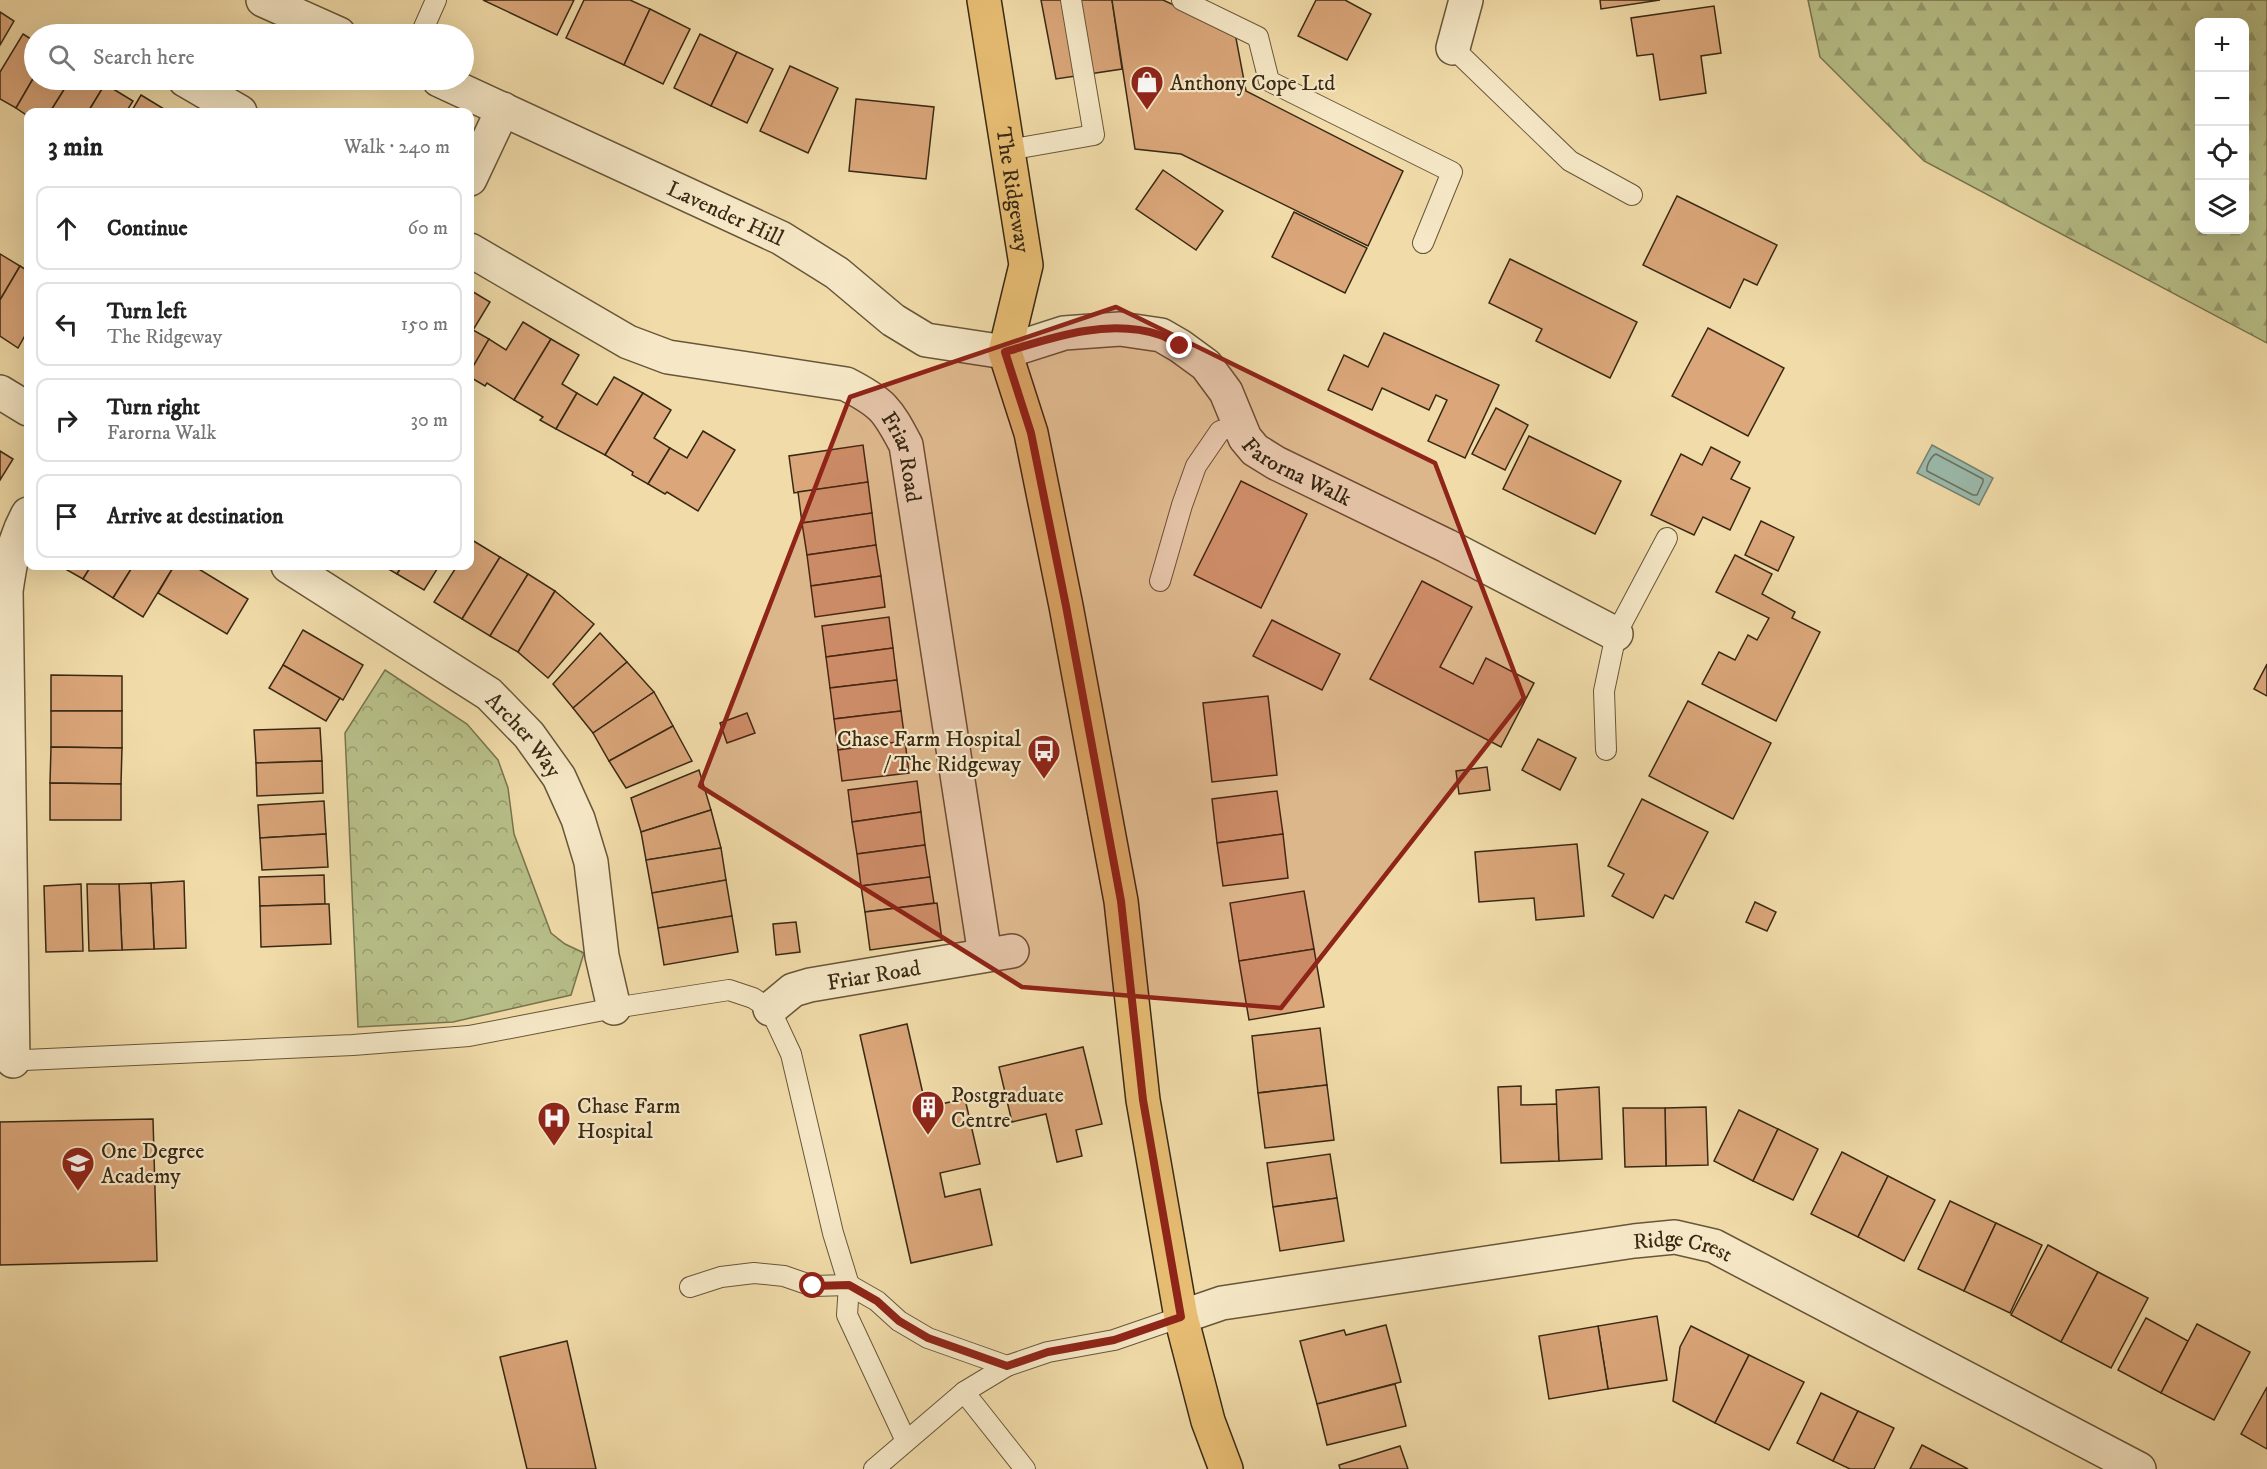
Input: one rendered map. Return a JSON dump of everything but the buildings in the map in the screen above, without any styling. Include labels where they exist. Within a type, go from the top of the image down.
[{"type":"main road","name":"The Ridgeway","points":[[984,0],[1026,265],[1005,352]]},
{"type":"main road","points":[[1005,352],[1031,433],[1121,901],[1143,1100],[1181,1317],[1208,1421],[1226,1469]]},
{"type":"street","points":[[263,0],[317,24]]},
{"type":"street","points":[[1453,48],[1466,0]]},
{"type":"street","points":[[202,90],[233,108]]},
{"type":"street","name":"Lavender Hill","points":[[461,90],[782,238],[837,273],[893,320],[926,340],[1005,352]]},
{"type":"street","points":[[474,171],[503,109]]},
{"type":"street","name":"Friar Road","points":[[474,252],[627,342],[668,357],[846,384],[871,396],[889,413],[906,445],[998,953],[810,985],[793,990],[770,1009]]},
{"type":"street","name":"Farorna Walk","points":[[1005,352],[1064,333],[1120,328],[1161,335],[1206,365],[1226,392],[1245,438],[1256,450],[1276,463],[1447,546],[1616,634]]},
{"type":"street","points":[[0,392],[24,407]]},
{"type":"street","points":[[7,1061],[6,591],[11,556],[24,522]]},
{"type":"street","name":"Archer Way","points":[[294,570],[489,694],[529,735],[559,777],[578,819],[591,862],[602,956],[614,1008]]},
{"type":"street","name":"Ridge Crest","points":[[1181,1317],[1222,1303],[1623,1242],[1675,1237],[1714,1246],[2139,1469]]},
{"type":"lane","points":[[425,24],[436,0]]},
{"type":"lane","points":[[1008,150],[1094,135],[1071,0]]},
{"type":"lane","points":[[1182,0],[1258,37],[1269,81],[1452,172],[1423,243]]},
{"type":"lane","points":[[1453,48],[1570,160],[1632,195]]},
{"type":"lane","points":[[1160,581],[1196,466],[1220,431],[1239,425]]},
{"type":"lane","points":[[1606,750],[1604,691],[1616,634],[1667,538]]},
{"type":"lane","points":[[7,1061],[353,1045],[469,1036],[614,1008],[729,990],[753,998],[770,1009],[791,1054],[833,1233],[849,1285],[847,1315],[906,1441]]},
{"type":"lane","points":[[690,1287],[721,1277],[754,1273],[784,1276],[813,1286],[849,1285],[877,1301],[899,1321],[928,1338],[1007,1366]]},
{"type":"lane","points":[[874,1469],[964,1392],[1007,1366],[1048,1352],[1114,1340],[1181,1317]]},
{"type":"lane","points":[[964,1392],[1025,1469]]},
{"type":"highlighted area","points":[[1116,307],[1435,463],[1524,698],[1281,1008],[1022,987],[700,786],[850,397]]},
{"type":"green space","points":[[1808,0],[2267,0],[2267,343],[1924,161],[1820,57]]},
{"type":"green space","points":[[385,670],[467,724],[498,760],[508,788],[514,834],[551,933],[565,944],[584,953],[571,995],[453,1022],[358,1027],[345,733]]},
{"type":"water","points":[[1932,445],[1993,478],[1979,505],[1917,473]]},
{"type":"place","name":"Anthony Cope Ltd","points":[[1147,111]]},
{"type":"place","name":"Chase Farm Hospital / The Ridgeway","points":[[1044,780]]},
{"type":"place","name":"Postgraduate Centre","points":[[928,1136]]},
{"type":"place","name":"Chase Farm Hospital","points":[[554,1147]]},
{"type":"place","name":"One Degree Academy","points":[[78,1192]]},
{"type":"route","points":[[813,1286],[849,1285],[877,1301],[899,1321],[928,1338],[1007,1366],[1048,1352],[1114,1340],[1181,1317],[1143,1100],[1121,901],[1031,433],[1005,352],[1064,333],[1120,328],[1161,335],[1180,346]]}]
